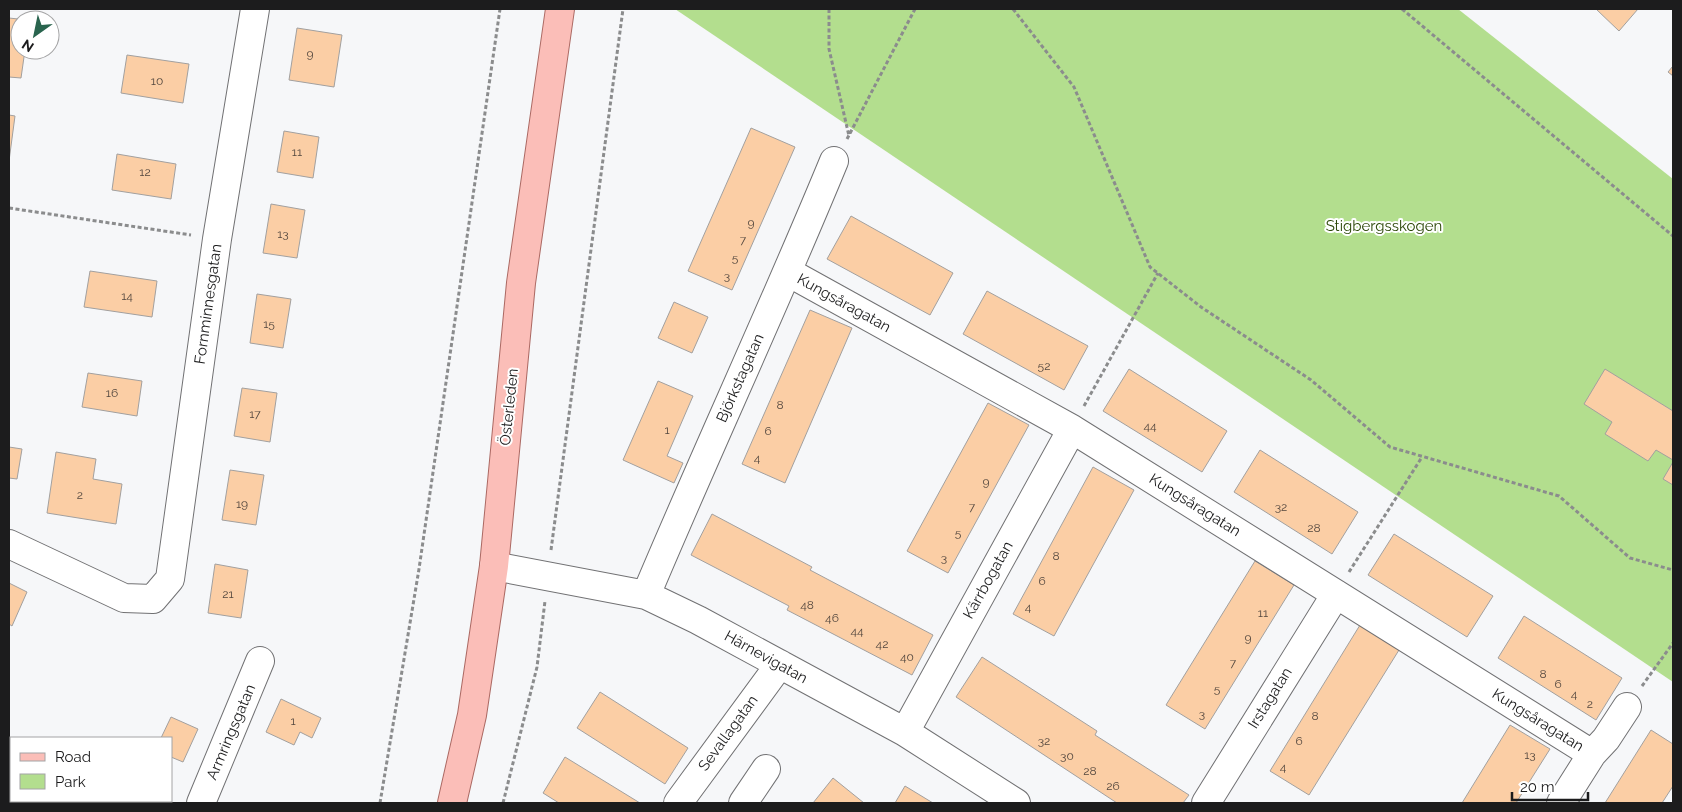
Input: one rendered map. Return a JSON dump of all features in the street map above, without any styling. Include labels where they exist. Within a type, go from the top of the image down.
[{"type":"main road","name":"Österleden","points":[[452,803],[472,715],[494,566],[521,283],[560,9]]},
{"type":"street","name":"Fornminnesgatan","points":[[9,544],[124,598],[153,598],[170,579],[217,238],[255,9]]},
{"type":"street","name":"Björkstagatan","points":[[646,595],[700,466],[788,272],[834,161]]},
{"type":"street","name":"Kungsåragatan","points":[[788,272],[1072,429],[1592,754]]},
{"type":"street","name":"Kärrbogatan","points":[[905,732],[1072,429]]},
{"type":"street","name":"Härnevigatan","points":[[494,566],[646,595],[698,620],[905,732],[1016,803]]},
{"type":"street","name":"Irstagatan","points":[[1206,803],[1336,594]]},
{"type":"street","name":"Armringsgatan","points":[[201,803],[260,661]]},
{"type":"street","name":"Sevallagatan","points":[[678,803],[780,664]]},
{"type":"street","points":[[1562,803],[1592,754],[1606,739],[1627,707]]},
{"type":"street","points":[[743,803],[766,769]]},
{"type":"path","points":[[380,803],[419,569],[500,9]]},
{"type":"path","points":[[503,803],[537,667],[623,9]]},
{"type":"path","points":[[829,9],[828,49],[849,137]]},
{"type":"path","points":[[834,161],[849,137],[915,9]]},
{"type":"path","points":[[1013,9],[1074,87],[1150,266],[1158,273],[1201,307],[1311,380],[1390,447],[1559,496],[1630,558],[1673,570]]},
{"type":"path","points":[[1402,9],[1673,236]]},
{"type":"path","points":[[9,208],[217,238]]},
{"type":"path","points":[[1072,429],[1158,273]]},
{"type":"path","points":[[1336,594],[1422,457]]},
{"type":"path","points":[[1627,707],[1673,643]]},
{"type":"green space","name":"Stigbergsskogen","points":[[675,9],[1458,9],[1673,179],[1673,682]]},
{"type":"building","points":[[1596,9],[1638,9],[1619,31]]},
{"type":"building","points":[[9,18],[10,60],[24,60],[21,78],[9,77]]},
{"type":"building","points":[[297,28],[342,35],[334,87],[289,80]]},
{"type":"building","points":[[127,55],[189,64],[183,103],[121,93]]},
{"type":"building","points":[[1673,66],[1673,76],[1668,72]]},
{"type":"building","points":[[9,115],[15,116],[9,161]]},
{"type":"building","points":[[751,128],[795,147],[732,290],[688,271]]},
{"type":"building","points":[[284,131],[319,137],[313,178],[277,172]]},
{"type":"building","points":[[117,154],[176,164],[171,199],[112,190]]},
{"type":"building","points":[[271,204],[305,210],[297,258],[263,253]]},
{"type":"building","points":[[851,216],[953,273],[930,315],[827,259]]},
{"type":"building","points":[[90,271],[157,281],[152,317],[84,307]]},
{"type":"building","points":[[987,291],[1088,346],[1064,390],[963,334]]},
{"type":"building","points":[[257,294],[291,299],[283,348],[250,343]]},
{"type":"building","points":[[674,302],[708,317],[692,353],[658,338]]},
{"type":"building","points":[[810,310],[852,328],[785,483],[742,464]]},
{"type":"building","points":[[1129,369],[1227,431],[1202,472],[1103,411]]},
{"type":"building","points":[[1605,369],[1673,411],[1673,460],[1656,450],[1648,461],[1605,434],[1612,422],[1584,404]]},
{"type":"building","points":[[88,373],[142,381],[137,416],[82,407]]},
{"type":"building","points":[[658,381],[693,396],[667,456],[683,463],[674,483],[623,460]]},
{"type":"building","points":[[242,388],[277,393],[270,442],[234,436]]},
{"type":"building","points":[[988,403],[1029,425],[948,573],[907,551]]},
{"type":"building","points":[[9,447],[22,449],[17,479],[9,478]]},
{"type":"building","points":[[1260,450],[1358,512],[1332,554],[1234,492]]},
{"type":"building","points":[[56,452],[96,459],[93,479],[122,484],[116,524],[47,513]]},
{"type":"building","points":[[1673,462],[1673,485],[1663,479]]},
{"type":"building","points":[[1093,467],[1134,490],[1054,636],[1013,614]]},
{"type":"building","points":[[230,470],[264,475],[256,525],[222,520]]},
{"type":"building","points":[[712,514],[812,567],[810,570],[933,635],[912,675],[787,610],[789,606],[691,555]]},
{"type":"building","points":[[1394,534],[1493,596],[1467,637],[1368,575]]},
{"type":"building","points":[[1255,561],[1294,585],[1205,729],[1166,705]]},
{"type":"building","points":[[215,564],[248,570],[241,618],[208,613]]},
{"type":"building","points":[[9,583],[27,592],[12,626],[9,624]]},
{"type":"building","points":[[1524,616],[1622,678],[1596,720],[1498,658]]},
{"type":"building","points":[[1360,625],[1399,650],[1309,795],[1270,771]]},
{"type":"building","points":[[982,657],[1097,731],[1095,735],[1189,795],[1183,803],[1117,803],[956,697]]},
{"type":"building","points":[[600,692],[688,748],[665,784],[577,728]]},
{"type":"building","points":[[281,699],[321,718],[312,738],[300,732],[294,745],[266,732]]},
{"type":"building","points":[[171,717],[198,729],[183,762],[172,757],[172,737],[161,737]]},
{"type":"building","points":[[1510,725],[1550,749],[1516,803],[1462,803]]},
{"type":"building","points":[[1651,730],[1673,744],[1673,786],[1662,803],[1605,803]]},
{"type":"building","points":[[565,757],[640,803],[559,803],[543,793]]},
{"type":"building","points":[[833,778],[864,803],[813,803]]},
{"type":"building","points":[[905,786],[933,803],[895,803]]},
{"type":"building","points":[[146,802],[148,803],[102,803]]}]
